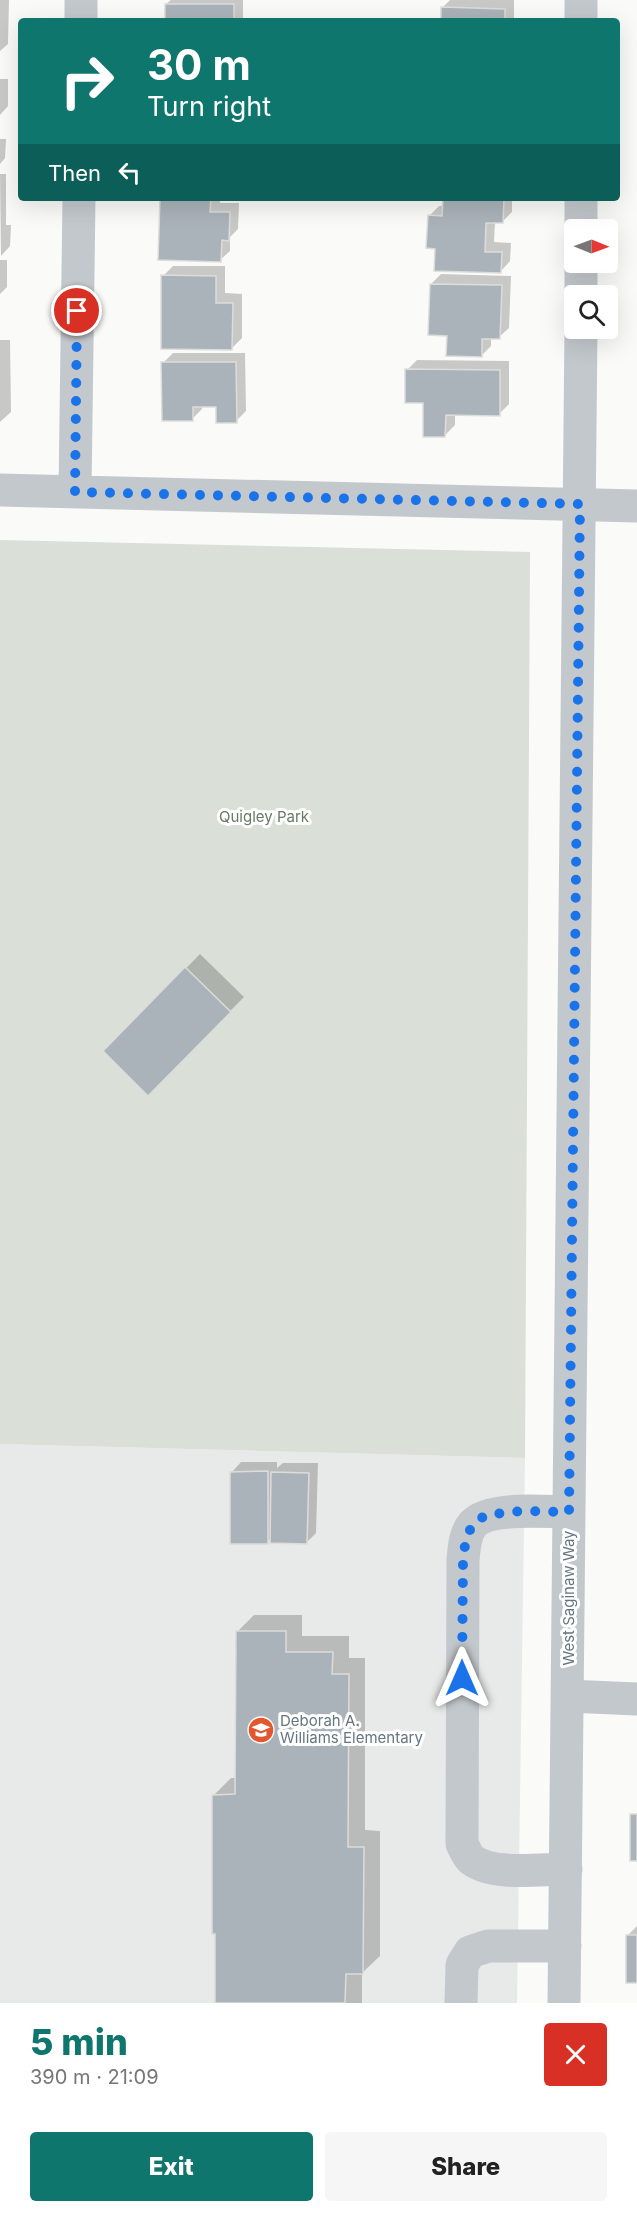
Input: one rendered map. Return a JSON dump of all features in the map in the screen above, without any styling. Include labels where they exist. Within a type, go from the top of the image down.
[{"type":"street","points":[[81,0],[81,18]]},
{"type":"street","points":[[581,0],[581,18]]},
{"type":"street","points":[[75,492],[79,201]]},
{"type":"street","points":[[581,201],[581,219]]},
{"type":"street","name":"West Saginaw Way","points":[[564,2003],[580,339]]},
{"type":"street","points":[[0,490],[637,506]]},
{"type":"street","points":[[566,1869],[497,1869],[482,1866],[469,1858],[462,1844],[463,1560],[466,1538],[473,1524],[486,1515],[521,1511],[569,1512]]},
{"type":"street","points":[[568,1696],[637,1698]]},
{"type":"street","points":[[461,2003],[462,1965],[470,1952],[488,1946],[565,1946]]},
{"type":"shaded area","name":"Deborah A. Williams Elementary","points":[[0,1444],[525,1458],[517,2003],[0,2003]]},
{"type":"green space","name":"Quigley Park","points":[[0,540],[530,552],[525,1458],[0,1444]]},
{"type":"building","points":[[165,4],[234,4],[234,18],[165,18]]},
{"type":"building","points":[[441,7],[505,9],[505,18],[441,18]]},
{"type":"building","points":[[160,201],[211,201],[210,212],[230,212],[229,241],[222,240],[221,262],[158,260]]},
{"type":"building","points":[[443,201],[504,201],[503,223],[486,223],[485,252],[502,252],[501,273],[434,271],[435,249],[426,248],[428,215],[442,216]]},
{"type":"building","points":[[161,275],[216,276],[216,303],[233,303],[232,350],[161,349]]},
{"type":"building","points":[[430,284],[502,285],[500,339],[482,339],[482,357],[446,356],[447,336],[428,335]]},
{"type":"building","points":[[161,362],[236,362],[237,423],[216,423],[216,407],[193,407],[193,421],[162,421]]},
{"type":"building","points":[[405,369],[500,370],[500,416],[446,415],[445,437],[423,437],[423,403],[405,403]]},
{"type":"building","points":[[185,967],[231,1012],[148,1096],[103,1051]]},
{"type":"building","points":[[268,1471],[268,1544],[230,1544],[230,1472]]},
{"type":"building","points":[[271,1472],[309,1473],[307,1544],[270,1543]]},
{"type":"building","points":[[236,1631],[286,1631],[286,1652],[333,1652],[332,1674],[349,1674],[348,1847],[364,1847],[363,1974],[346,1974],[345,2003],[215,2003],[215,1934],[212,1934],[212,1795],[235,1794]]},
{"type":"building","points":[[630,1814],[637,1814],[637,1861],[630,1861]]},
{"type":"building","points":[[626,1935],[637,1935],[637,1983],[626,1983]]},
{"type":"place","name":"Deborah A. Williams Elementary","points":[[261,1730]]},
{"type":"route","points":[[77,311],[75,492],[580,504],[569,1512],[521,1511],[486,1515],[473,1524],[466,1538],[463,1560],[462,1678]]}]
